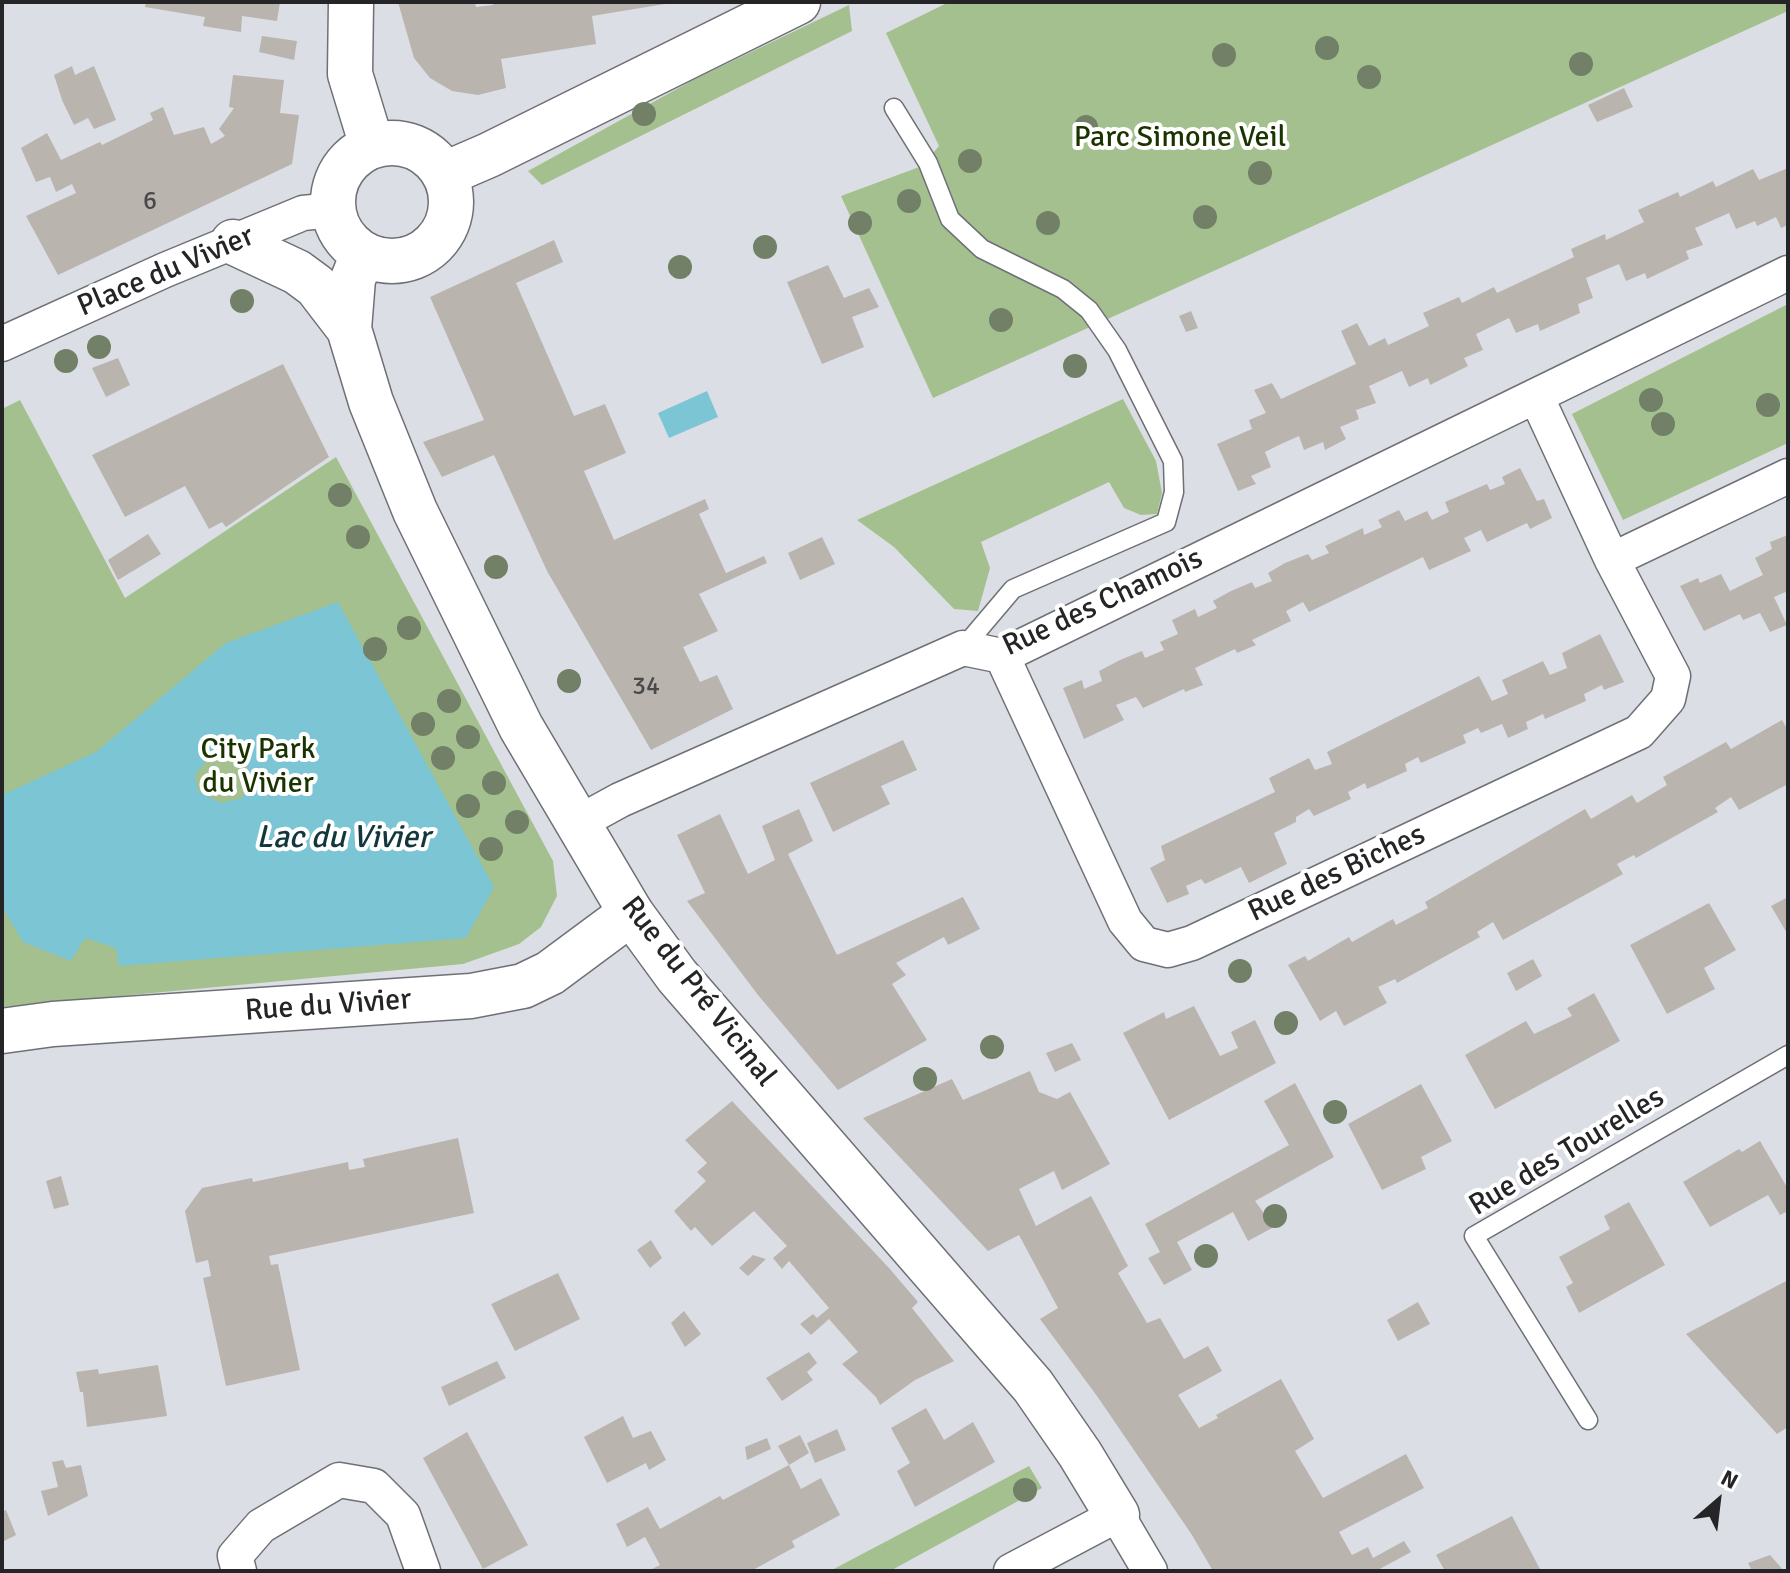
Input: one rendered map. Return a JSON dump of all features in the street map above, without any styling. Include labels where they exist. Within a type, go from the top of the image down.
[{"type":"main road","points":[[351,2],[350,74],[372,146]]},
{"type":"main road","points":[[445,174],[798,2]]},
{"type":"main road","points":[[393,143],[414,147],[432,158],[445,174],[452,201],[444,232],[428,249],[408,259],[385,261],[363,254],[338,227],[333,210],[334,189],[342,171],[355,156],[372,146],[393,143]]},
{"type":"main road","points":[[233,242],[297,272],[316,286],[349,329]]},
{"type":"main road","name":"Rue du Pré Vicinal","points":[[363,254],[353,279],[349,329],[371,402],[415,511],[521,727],[631,913],[687,987],[1033,1386],[1117,1515]]},
{"type":"main road","name":"Rue du Vivier","points":[[2,1031],[53,1024],[471,996],[523,986],[550,973],[631,913]]},
{"type":"street","name":"Place du Vivier","points":[[2,344],[303,213],[333,210]]},
{"type":"street","name":"Rue des Chamois","points":[[578,823],[648,787],[963,648],[1002,656],[1788,273]]},
{"type":"street","name":"Rue des Biches","points":[[1002,656],[1125,921],[1144,944],[1168,950],[1192,943],[1639,732],[1668,699],[1673,676],[1612,560],[1536,396]]},
{"type":"street","points":[[1612,560],[1788,476]]},
{"type":"street","points":[[239,1571],[235,1556],[261,1526],[339,1480],[374,1486],[403,1515],[423,1571]]},
{"type":"street","points":[[1011,1571],[1117,1515]]},
{"type":"street","name":"Rue du Pré Vicinal","points":[[1117,1515],[1150,1571]]},
{"type":"lane","points":[[894,108],[928,163],[950,219],[982,249],[1063,289],[1089,310],[1117,350],[1173,461],[1174,492],[1166,522],[1013,589],[963,648]]},
{"type":"lane","name":"Rue des Tourelles","points":[[1588,1420],[1474,1236],[1788,1055]]},
{"type":"green space","name":"Parc Simone Veil","points":[[949,2],[1788,2],[1788,11],[933,398],[841,196],[922,166],[939,146],[886,33]]},
{"type":"green space","points":[[849,5],[852,31],[542,185],[528,171],[695,79]]},
{"type":"green space","points":[[1788,304],[1788,443],[1623,520],[1572,414]]},
{"type":"green space","points":[[1123,399],[1156,461],[1162,493],[1157,514],[1141,515],[1124,508],[1109,482],[981,542],[990,568],[978,611],[954,609],[894,547],[857,520]]},
{"type":"green space","name":"City Park du Vivier","points":[[20,400],[125,598],[336,457],[553,861],[557,896],[541,927],[519,944],[463,964],[2,1007],[2,409]]},
{"type":"green space","points":[[1029,1466],[1042,1488],[890,1571],[830,1571]]},
{"type":"water","points":[[707,391],[718,417],[669,438],[658,413]]},
{"type":"water","name":"Lac du Vivier","points":[[338,602],[494,887],[466,938],[119,966],[116,948],[85,938],[71,961],[23,942],[2,907],[2,795],[96,752],[226,643]],"holes":[[[222,746],[238,752],[248,768],[250,780],[242,798],[221,803],[198,791],[195,775],[213,752]]]},
{"type":"building","points":[[146,2],[280,2],[277,21],[242,16],[241,32],[203,26],[205,17],[145,7]]},
{"type":"building","points":[[398,2],[475,2],[476,7],[493,5],[493,2],[665,4],[592,16],[596,44],[501,59],[506,88],[478,95],[452,91],[430,78],[414,58]]},
{"type":"building","points":[[262,36],[297,41],[294,60],[259,52]]},
{"type":"building","points":[[72,66],[75,75],[94,66],[116,120],[94,129],[88,118],[74,125],[54,75]]},
{"type":"building","points":[[233,75],[284,80],[280,113],[299,115],[292,164],[58,275],[26,216],[76,193],[72,184],[56,192],[50,177],[36,182],[21,148],[47,133],[61,160],[100,142],[102,145],[153,120],[150,113],[163,107],[174,135],[204,127],[211,144],[225,136],[219,129],[234,108],[229,107]]},
{"type":"building","points":[[1624,88],[1633,107],[1597,122],[1588,105]]},
{"type":"building","points":[[1788,168],[1788,225],[1781,228],[1776,217],[1757,226],[1755,221],[1736,229],[1729,213],[1695,228],[1703,245],[1686,251],[1689,259],[1647,279],[1645,273],[1626,281],[1619,264],[1586,278],[1593,298],[1578,304],[1580,313],[1540,331],[1538,324],[1516,333],[1509,318],[1476,334],[1483,350],[1464,358],[1468,366],[1430,385],[1428,378],[1409,387],[1402,371],[1369,386],[1376,403],[1356,410],[1359,419],[1340,427],[1346,439],[1325,450],[1323,442],[1304,450],[1299,436],[1281,444],[1265,452],[1271,467],[1251,476],[1256,484],[1238,491],[1217,444],[1252,429],[1249,420],[1266,413],[1254,390],[1272,383],[1281,399],[1356,364],[1341,331],[1357,323],[1369,346],[1385,338],[1388,345],[1429,326],[1423,313],[1459,297],[1462,303],[1494,287],[1497,293],[1574,257],[1571,249],[1605,234],[1606,240],[1644,222],[1638,210],[1678,192],[1680,197],[1713,181],[1716,187],[1753,169],[1759,180]]},
{"type":"building","points":[[554,240],[563,262],[516,283],[574,416],[605,404],[626,453],[584,471],[614,540],[705,499],[709,509],[699,514],[726,573],[764,556],[767,563],[699,594],[718,631],[683,647],[700,682],[717,675],[733,709],[651,750],[547,571],[494,455],[442,477],[423,442],[484,420],[430,297]]},
{"type":"building","points":[[828,265],[844,298],[869,288],[879,307],[852,317],[864,347],[822,364],[787,282]]},
{"type":"building","points":[[1191,311],[1198,328],[1186,332],[1179,316]]},
{"type":"building","points":[[118,358],[130,385],[106,397],[92,368]]},
{"type":"building","points":[[283,364],[329,457],[226,527],[222,522],[209,529],[185,486],[125,517],[92,455]]},
{"type":"building","points":[[1520,468],[1537,501],[1544,499],[1552,518],[1530,529],[1527,523],[1487,542],[1481,530],[1464,538],[1471,551],[1429,570],[1423,557],[1309,612],[1303,602],[1286,611],[1291,621],[1252,640],[1256,645],[1237,653],[1235,649],[1195,668],[1203,685],[1185,692],[1184,689],[1143,708],[1136,697],[1116,705],[1124,720],[1084,739],[1063,688],[1082,680],[1084,689],[1102,681],[1099,671],[1120,660],[1142,651],[1145,658],[1164,650],[1160,642],[1178,634],[1172,620],[1195,609],[1198,617],[1217,608],[1213,601],[1229,592],[1252,582],[1255,588],[1272,581],[1268,573],[1285,563],[1308,554],[1312,560],[1329,553],[1325,546],[1363,528],[1364,535],[1382,527],[1378,520],[1399,510],[1405,521],[1427,511],[1432,520],[1449,512],[1445,502],[1487,484],[1490,490],[1505,484],[1502,477]]},
{"type":"building","points":[[148,534],[161,554],[118,580],[108,560]]},
{"type":"building","points":[[1788,535],[1788,591],[1774,597],[1787,625],[1770,632],[1760,613],[1743,620],[1740,614],[1704,631],[1680,586],[1698,578],[1700,583],[1721,574],[1730,591],[1763,575],[1755,558],[1772,549],[1770,542]]},
{"type":"building","points":[[822,537],[835,564],[800,580],[788,553]]},
{"type":"building","points":[[1600,634],[1624,682],[1604,690],[1602,685],[1584,694],[1586,701],[1545,719],[1543,714],[1526,722],[1528,729],[1508,738],[1502,724],[1481,733],[1478,728],[1463,735],[1466,743],[1421,763],[1418,757],[1405,764],[1407,771],[1367,789],[1365,783],[1348,792],[1351,799],[1314,816],[1309,809],[1296,817],[1296,822],[1274,833],[1287,864],[1249,883],[1241,867],[1205,884],[1201,879],[1186,886],[1189,894],[1167,903],[1150,868],[1165,860],[1161,846],[1275,792],[1269,778],[1309,758],[1315,770],[1332,764],[1327,752],[1479,676],[1492,701],[1508,694],[1502,680],[1543,661],[1550,675],[1567,668],[1562,653]]},
{"type":"building","points":[[1782,720],[1788,730],[1788,784],[1739,810],[1731,797],[1715,808],[1718,812],[1636,858],[1634,855],[1617,864],[1623,874],[1503,940],[1493,922],[1477,932],[1480,937],[1397,983],[1395,979],[1378,987],[1387,1003],[1344,1026],[1336,1011],[1320,1021],[1288,965],[1305,956],[1308,961],[1349,937],[1352,942],[1393,919],[1396,925],[1428,908],[1425,902],[1585,809],[1591,819],[1632,795],[1637,803],[1667,785],[1663,777],[1726,742],[1731,749]]},
{"type":"building","points":[[903,740],[917,770],[881,786],[890,804],[833,832],[810,783]]},
{"type":"building","points":[[799,809],[813,841],[788,854],[837,955],[963,897],[980,929],[948,945],[944,937],[896,963],[906,975],[892,984],[927,1040],[838,1090],[758,995],[687,901],[705,893],[677,835],[720,814],[748,874],[775,860],[762,826]]},
{"type":"building","points":[[1788,897],[1788,935],[1771,906]]},
{"type":"building","points":[[1709,903],[1736,950],[1704,968],[1715,989],[1667,1014],[1630,945]]},
{"type":"building","points":[[1533,959],[1542,976],[1516,991],[1507,973]]},
{"type":"building","points":[[1594,993],[1620,1041],[1495,1109],[1465,1055],[1526,1021],[1534,1034],[1572,1016],[1567,1008]]},
{"type":"building","points":[[1194,1006],[1220,1056],[1238,1048],[1231,1032],[1255,1020],[1276,1063],[1169,1120],[1123,1033],[1164,1012],[1166,1019]]},
{"type":"building","points":[[1072,1043],[1081,1060],[1055,1072],[1046,1053]]},
{"type":"building","points":[[1030,1071],[1039,1092],[1057,1099],[1070,1092],[1110,1164],[1062,1190],[1054,1171],[1019,1189],[1036,1226],[1091,1196],[1128,1266],[1118,1273],[1147,1323],[1160,1318],[1184,1359],[1208,1346],[1222,1371],[1178,1395],[1199,1428],[1218,1418],[1216,1415],[1281,1379],[1314,1439],[1295,1451],[1323,1498],[1406,1454],[1424,1488],[1339,1532],[1352,1555],[1368,1547],[1373,1558],[1404,1541],[1411,1552],[1376,1571],[1213,1571],[1097,1396],[1040,1319],[1058,1308],[1019,1235],[988,1251],[863,1118],[952,1079],[963,1100]]},
{"type":"building","points":[[1295,1083],[1334,1157],[1255,1201],[1274,1227],[1248,1241],[1233,1212],[1177,1242],[1192,1270],[1164,1285],[1148,1258],[1160,1252],[1145,1224],[1289,1145],[1264,1101]]},
{"type":"building","points":[[1421,1084],[1452,1141],[1421,1157],[1426,1169],[1382,1190],[1348,1124]]},
{"type":"building","points":[[732,1101],[889,1268],[918,1302],[912,1308],[954,1361],[915,1380],[880,1405],[876,1397],[842,1364],[858,1352],[829,1319],[811,1335],[800,1324],[813,1314],[817,1318],[829,1308],[789,1261],[782,1269],[773,1258],[787,1246],[754,1211],[712,1246],[695,1227],[691,1231],[674,1211],[706,1181],[697,1172],[707,1163],[685,1140]]},
{"type":"building","points":[[458,1138],[474,1213],[269,1256],[271,1265],[278,1264],[300,1370],[226,1386],[203,1278],[211,1276],[208,1260],[196,1263],[185,1211],[202,1188],[252,1178],[253,1182],[348,1162],[349,1170],[365,1167],[363,1159]]},
{"type":"building","points":[[1760,1141],[1788,1189],[1788,1211],[1780,1215],[1768,1195],[1710,1227],[1683,1182],[1739,1149],[1742,1152]]},
{"type":"building","points":[[61,1176],[69,1205],[54,1209],[46,1181]]},
{"type":"building","points":[[1629,1202],[1665,1265],[1579,1313],[1566,1287],[1573,1283],[1559,1257],[1610,1229],[1604,1216]]},
{"type":"building","points":[[651,1240],[662,1258],[650,1268],[637,1250]]},
{"type":"building","points":[[753,1255],[766,1259],[748,1276],[739,1268]]},
{"type":"building","points":[[558,1273],[580,1319],[515,1351],[491,1304]]},
{"type":"building","points":[[1788,1280],[1788,1427],[1777,1434],[1686,1334]]},
{"type":"building","points":[[1418,1302],[1430,1324],[1398,1341],[1387,1320]]},
{"type":"building","points":[[684,1311],[701,1334],[685,1347],[671,1323]]},
{"type":"building","points":[[809,1352],[817,1363],[807,1372],[813,1380],[782,1401],[766,1378]]},
{"type":"building","points":[[497,1361],[506,1378],[449,1406],[441,1387]]},
{"type":"building","points":[[158,1365],[167,1416],[87,1427],[83,1392],[80,1392],[76,1372],[98,1369],[99,1374]]},
{"type":"building","points":[[926,1408],[944,1440],[973,1422],[995,1462],[915,1507],[897,1471],[910,1463],[891,1428]]},
{"type":"building","points":[[623,1416],[633,1438],[651,1431],[666,1460],[649,1470],[646,1463],[607,1483],[584,1437]]},
{"type":"building","points":[[837,1429],[846,1450],[815,1463],[807,1443]]},
{"type":"building","points":[[467,1432],[528,1545],[483,1569],[423,1458]]},
{"type":"building","points":[[800,1435],[809,1453],[789,1465],[778,1446]]},
{"type":"building","points":[[767,1438],[771,1449],[747,1460],[745,1447]]},
{"type":"building","points":[[63,1460],[66,1468],[81,1465],[88,1496],[48,1516],[41,1491],[58,1487],[52,1462]]},
{"type":"building","points":[[789,1465],[801,1489],[821,1478],[840,1515],[792,1541],[795,1547],[751,1571],[648,1571],[660,1565],[645,1537],[627,1547],[616,1524],[648,1507],[660,1529],[720,1496],[723,1500]]},
{"type":"building","points":[[6,1510],[16,1535],[2,1542],[2,1512]]},
{"type":"building","points":[[1512,1516],[1541,1571],[1445,1571],[1436,1555]]},
{"type":"building","points":[[1770,1555],[1784,1571],[1747,1571],[1751,1569],[1748,1563]]}]
